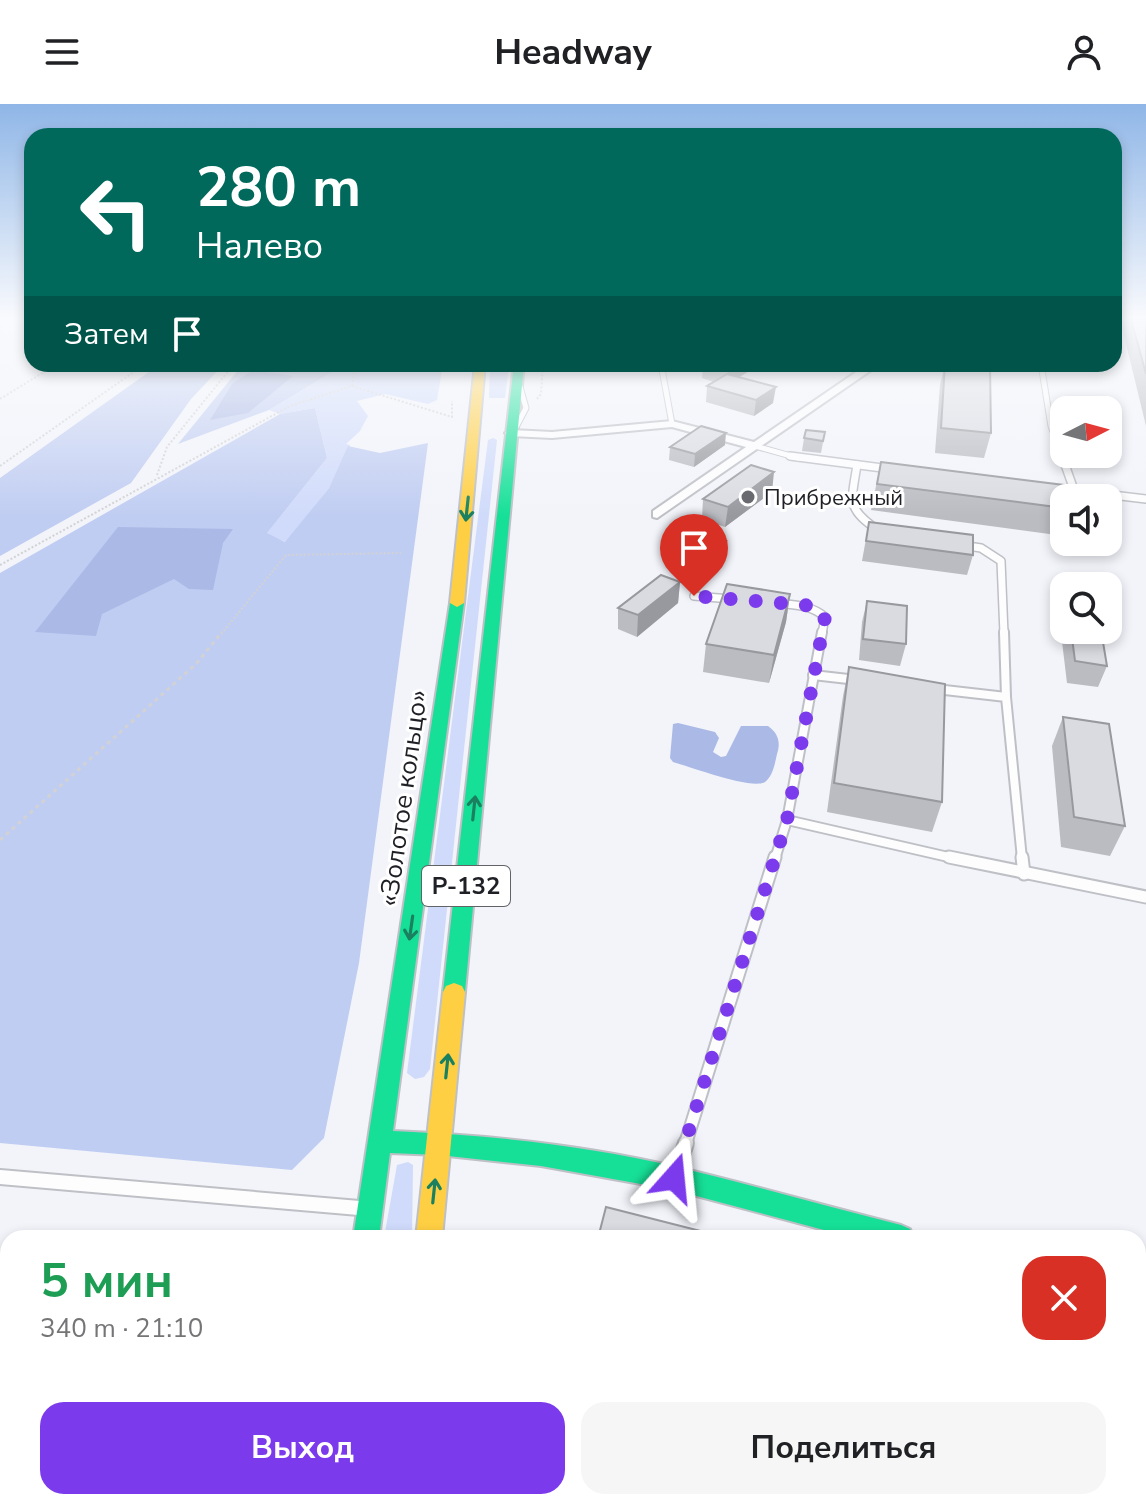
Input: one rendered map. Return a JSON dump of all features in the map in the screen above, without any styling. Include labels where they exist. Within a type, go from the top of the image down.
[{"type":"main road","name":"«Золотое кольцо»","points":[[367,1230],[434,773],[476,432],[479,385]]},
{"type":"main road","name":"Р-132","points":[[430,1230],[517,385]]},
{"type":"main road","points":[[476,432],[511,433]]},
{"type":"main road","points":[[380,1142],[439,1144],[541,1155],[674,1178],[871,1230]]},
{"type":"street","points":[[657,514],[845,385]]},
{"type":"street","points":[[511,433],[552,435],[672,424],[755,446]]},
{"type":"lane","points":[[665,385],[672,424]]},
{"type":"lane","points":[[1044,385],[1051,426],[1072,484]]},
{"type":"lane","points":[[755,446],[797,458],[897,470]]},
{"type":"lane","points":[[857,465],[851,500],[855,514],[882,532]]},
{"type":"lane","points":[[1122,496],[1146,499]]},
{"type":"lane","points":[[953,544],[981,548],[1001,561],[1006,697],[1024,874]]},
{"type":"lane","points":[[694,596],[742,600]]},
{"type":"lane","points":[[674,1178],[787,820],[825,617],[818,610],[805,605],[758,601]]},
{"type":"lane","points":[[813,675],[872,682]]},
{"type":"lane","points":[[932,688],[1006,697]]},
{"type":"lane","points":[[787,820],[1024,874],[1146,897]]},
{"type":"lane","points":[[0,1177],[262,1202],[370,1208]]},
{"type":"path","points":[[0,399],[23,385]]},
{"type":"path","points":[[0,466],[116,385]]},
{"type":"path","points":[[157,477],[167,447],[217,385]]},
{"type":"path","points":[[537,410],[540,385]]},
{"type":"path","points":[[0,565],[290,406],[352,386],[452,417],[452,401]]},
{"type":"path","points":[[0,840],[196,664],[286,555],[401,553]]},
{"type":"shaded area","points":[[131,385],[205,385],[131,483],[0,556],[0,478]]},
{"type":"shaded area","points":[[226,385],[312,385],[269,410],[178,444]]},
{"type":"shaded area","points":[[232,385],[283,385],[248,413],[210,420]]},
{"type":"shaded area","points":[[312,385],[440,385],[437,400],[428,404],[385,394],[357,401],[368,416],[360,431],[346,444],[350,445],[329,488],[286,542],[266,534],[327,458],[315,408],[280,414],[269,410]]},
{"type":"shaded area","points":[[489,385],[507,385],[505,398],[489,398]]},
{"type":"shaded area","points":[[315,408],[327,458],[267,533],[285,542],[329,488],[348,446],[380,453],[428,443],[359,963],[324,1138],[292,1170],[0,1143],[0,573],[280,414]]},
{"type":"shaded area","points":[[488,440],[497,440],[430,1069],[424,1077],[415,1079],[407,1073]]},
{"type":"shaded area","points":[[118,527],[233,529],[223,543],[213,590],[189,589],[174,579],[102,614],[96,636],[35,632]]},
{"type":"shaded area","points":[[673,724],[715,732],[719,738],[713,752],[721,757],[726,756],[741,726],[768,726],[779,742],[770,776],[765,782],[748,783],[673,762],[670,758]]},
{"type":"shaded area","points":[[408,1162],[413,1165],[412,1230],[385,1230],[397,1165]]},
{"type":"building","points":[[767,385],[776,387],[756,400],[707,386]]},
{"type":"building","points":[[944,385],[990,385],[991,433],[941,428]]},
{"type":"building","points":[[701,426],[726,433],[695,454],[670,447]]},
{"type":"building","points":[[806,430],[825,432],[823,441],[804,438]]},
{"type":"building","points":[[881,462],[1056,484],[1050,484],[1050,506],[877,484]]},
{"type":"building","points":[[751,465],[774,472],[728,507],[703,499]]},
{"type":"building","points":[[869,522],[973,535],[973,555],[866,541]]},
{"type":"building","points":[[707,535],[726,541],[695,568],[676,561]]},
{"type":"building","points":[[661,575],[680,582],[638,615],[618,608]]},
{"type":"building","points":[[727,584],[790,594],[774,655],[706,644]]},
{"type":"building","points":[[867,601],[907,606],[906,644],[863,639]]},
{"type":"building","points":[[1073,644],[1103,644],[1107,666],[1075,661]]},
{"type":"building","points":[[849,667],[945,684],[942,802],[834,783]]},
{"type":"building","points":[[1063,717],[1109,724],[1125,826],[1074,817]]},
{"type":"building","points":[[606,1207],[697,1230],[600,1230]]},
{"type":"traffic: fast","points":[[454,992],[517,385]]},
{"type":"traffic: fast","points":[[367,1230],[457,603]]},
{"type":"traffic: fast","points":[[380,1142],[439,1144]]},
{"type":"traffic: fast","points":[[439,1144],[541,1155],[674,1178],[871,1230]]},
{"type":"traffic: slow","points":[[457,603],[478,385]]},
{"type":"traffic: slow","points":[[430,1230],[454,992]]},
{"type":"place","name":"Прибрежный","points":[[748,497]]},
{"type":"route","points":[[674,1178],[787,820],[825,617],[818,610],[805,605],[694,596]]}]
